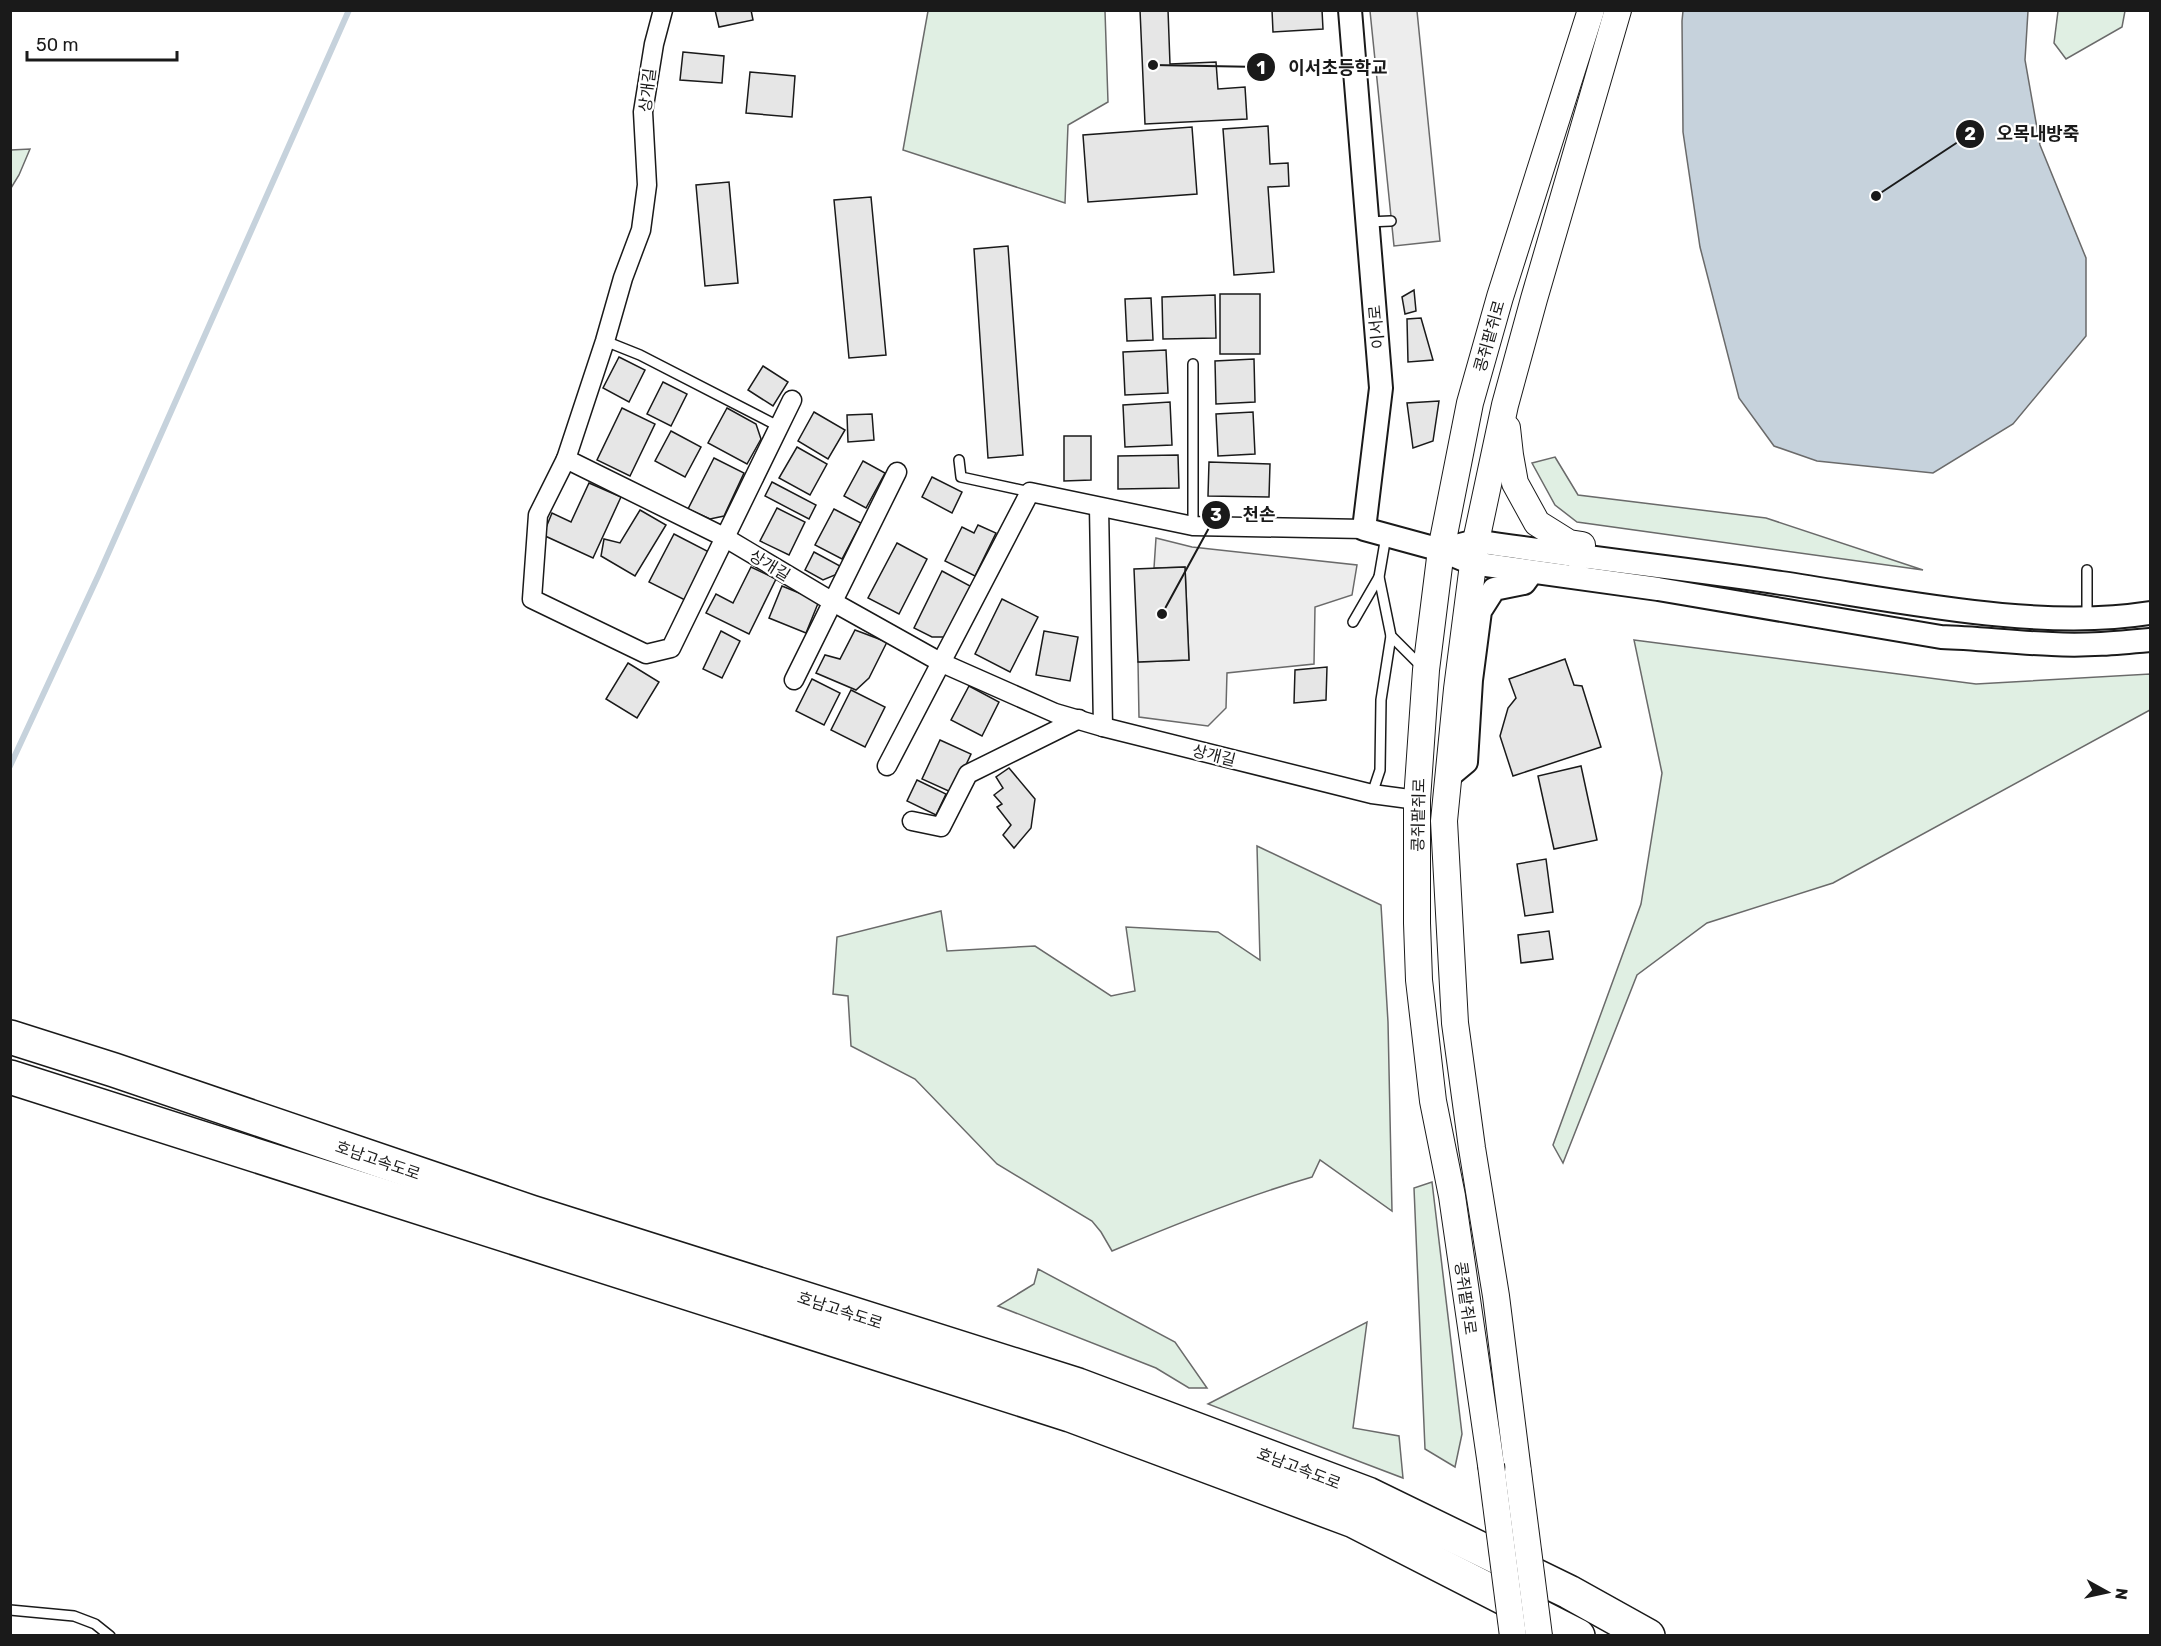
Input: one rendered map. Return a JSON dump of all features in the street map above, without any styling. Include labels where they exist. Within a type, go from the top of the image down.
[{"type":"highway","name":"호남고속도로","points":[[10,1037],[531,1212],[1078,1385],[1368,1494],[1569,1592],[1648,1635]]},
{"type":"highway","name":"호남고속도로","points":[[10,1077],[1070,1414],[1354,1521],[1578,1635]]},
{"type":"main road","name":"콩쥐팥쥐로","points":[[1513,1635],[1452,1196],[1433,1101],[1419,981],[1417,800],[1426,670],[1441,550],[1470,403],[1500,297],[1592,10]]},
{"type":"main road","name":"콩쥐팥쥐로","points":[[1539,1635],[1496,1296],[1455,1023],[1444,821],[1474,552],[1505,405],[1618,10]]},
{"type":"main road","points":[[1505,405],[1515,483],[1537,523],[1569,543],[1582,545],[1579,557]]},
{"type":"street","name":"상개길","points":[[663,10],[654,44],[643,112],[647,186],[640,230],[566,459],[724,537],[942,663],[1055,713],[1372,794],[1417,800]]},
{"type":"street","name":"이서로","points":[[1350,10],[1381,388],[1364,529]]},
{"type":"street","points":[[566,459],[538,515],[532,599],[646,654],[671,648],[792,400]]},
{"type":"street","points":[[794,680],[897,472]]},
{"type":"street","points":[[887,765],[1030,492],[1192,526],[1364,529],[1441,550],[1579,557],[1710,572],[1977,611],[2054,618],[2151,613]]},
{"type":"street","points":[[1099,507],[1103,727]]},
{"type":"street","points":[[1474,552],[1532,572],[1658,589],[1941,637],[2084,645],[2151,640]]},
{"type":"street","points":[[1448,777],[1466,762],[1480,611],[1494,589],[1524,583],[1532,572]]},
{"type":"street","points":[[1892,629],[1896,600]]},
{"type":"street","points":[[912,821],[941,827],[968,774],[1079,719]]},
{"type":"lane","points":[[1367,222],[1391,221]]},
{"type":"lane","points":[[605,341],[639,355],[778,426]]},
{"type":"lane","points":[[1192,526],[1193,364]]},
{"type":"lane","points":[[960,460],[961,477],[1030,492]]},
{"type":"lane","points":[[1353,622],[1379,577],[1386,536]]},
{"type":"lane","points":[[2087,570],[2087,617]]},
{"type":"lane","points":[[1372,794],[1380,770],[1381,700],[1391,636],[1379,577]]},
{"type":"lane","points":[[1391,636],[1426,670]]},
{"type":"lane","points":[[10,1610],[74,1616],[95,1624],[110,1635]]},
{"type":"green space","points":[[2058,10],[2125,11],[2122,27],[2066,59],[2054,43]]},
{"type":"green space","points":[[928,11],[1105,11],[1108,102],[1068,125],[1065,203],[903,150]]},
{"type":"green space","points":[[30,149],[19,175],[11,188],[11,150]]},
{"type":"green space","points":[[1555,457],[1578,495],[1766,518],[1923,570],[1577,522],[1555,505],[1532,463]]},
{"type":"green space","points":[[1634,640],[1976,684],[2150,674],[2150,710],[1833,883],[1707,923],[1637,975],[1563,1163],[1553,1145],[1641,904],[1662,773]]},
{"type":"green space","points":[[1257,846],[1381,905],[1388,1022],[1392,1211],[1320,1160],[1312,1177],[1211,1211],[1112,1251],[1092,1221],[997,1164],[915,1079],[851,1046],[848,996],[833,994],[837,937],[941,911],[947,951],[1035,946],[1111,996],[1135,991],[1126,927],[1218,932],[1260,960]]},
{"type":"green space","points":[[1432,1182],[1462,1434],[1455,1467],[1425,1449],[1414,1188]]},
{"type":"green space","points":[[1038,1269],[1175,1342],[1207,1388],[1189,1388],[1156,1368],[998,1306],[1034,1284]]},
{"type":"green space","points":[[1367,1322],[1353,1428],[1399,1436],[1403,1478],[1208,1404]]},
{"type":"shaded area","points":[[1370,11],[1417,11],[1440,241],[1394,246]]},
{"type":"shaded area","points":[[1683,11],[2028,11],[2025,60],[2040,145],[2086,258],[2086,336],[2013,424],[1933,473],[1817,461],[1774,446],[1739,398],[1700,247],[1683,132]]},
{"type":"shaded area","points":[[1156,538],[1192,547],[1357,565],[1352,595],[1315,607],[1314,664],[1227,673],[1226,708],[1208,726],[1139,717],[1138,662],[1189,660],[1185,567],[1154,568]]},
{"type":"building","points":[[715,10],[751,10],[753,20],[719,27]]},
{"type":"building","points":[[1140,10],[1168,10],[1170,64],[1216,62],[1218,89],[1245,87],[1247,119],[1145,124]]},
{"type":"building","points":[[1272,10],[1322,10],[1323,29],[1273,32]]},
{"type":"building","points":[[683,52],[724,56],[722,83],[680,80]]},
{"type":"building","points":[[750,72],[795,76],[792,117],[746,113]]},
{"type":"building","points":[[1268,126],[1270,164],[1288,163],[1289,186],[1268,187],[1274,272],[1234,275],[1223,129]]},
{"type":"building","points":[[1192,127],[1197,194],[1088,202],[1083,135]]},
{"type":"building","points":[[729,182],[738,283],[705,286],[696,185]]},
{"type":"building","points":[[871,197],[886,355],[849,358],[834,200]]},
{"type":"building","points":[[1008,246],[1023,455],[988,458],[974,249]]},
{"type":"building","points":[[1414,290],[1416,311],[1405,314],[1402,297]]},
{"type":"building","points":[[1220,294],[1260,294],[1260,354],[1220,354]]},
{"type":"building","points":[[1215,295],[1216,338],[1163,339],[1162,297]]},
{"type":"building","points":[[1151,298],[1153,340],[1127,341],[1125,299]]},
{"type":"building","points":[[1421,318],[1433,360],[1408,362],[1407,319]]},
{"type":"building","points":[[1166,350],[1168,393],[1125,395],[1123,352]]},
{"type":"building","points":[[619,357],[645,370],[629,402],[603,388]]},
{"type":"building","points":[[1254,359],[1255,402],[1216,404],[1215,361]]},
{"type":"building","points":[[763,366],[788,382],[773,406],[748,390]]},
{"type":"building","points":[[663,382],[687,394],[671,426],[647,414]]},
{"type":"building","points":[[1439,401],[1433,441],[1413,448],[1407,403]]},
{"type":"building","points":[[1170,402],[1172,445],[1125,447],[1123,405]]},
{"type":"building","points":[[622,408],[655,424],[630,476],[597,460]]},
{"type":"building","points":[[727,408],[756,424],[761,439],[747,464],[708,443]]},
{"type":"building","points":[[814,412],[845,430],[828,459],[798,441]]},
{"type":"building","points":[[1253,412],[1255,454],[1218,456],[1216,414]]},
{"type":"building","points":[[872,414],[874,440],[848,442],[847,415]]},
{"type":"building","points":[[671,431],[701,447],[685,477],[655,461]]},
{"type":"building","points":[[1064,436],[1091,436],[1091,480],[1064,481]]},
{"type":"building","points":[[797,447],[827,464],[810,495],[779,478]]},
{"type":"building","points":[[1178,455],[1179,488],[1118,489],[1118,456]]},
{"type":"building","points":[[714,458],[744,473],[724,516],[710,519],[688,509]]},
{"type":"building","points":[[863,461],[885,473],[866,508],[844,496]]},
{"type":"building","points":[[1209,462],[1270,464],[1269,497],[1208,496]]},
{"type":"building","points":[[932,477],[962,492],[952,513],[922,497]]},
{"type":"building","points":[[772,482],[816,505],[809,519],[765,496]]},
{"type":"building","points":[[589,483],[621,497],[593,558],[543,535],[552,513],[571,522]]},
{"type":"building","points":[[777,508],[805,522],[789,555],[760,541]]},
{"type":"building","points":[[834,509],[861,523],[842,559],[815,545]]},
{"type":"building","points":[[640,510],[666,525],[635,576],[601,556],[604,539],[620,543]]},
{"type":"building","points":[[978,525],[996,533],[975,576],[945,561],[962,527],[974,533]]},
{"type":"building","points":[[674,534],[709,552],[685,600],[649,582]]},
{"type":"building","points":[[897,543],[927,559],[899,614],[868,598]]},
{"type":"building","points":[[814,552],[840,566],[835,575],[823,580],[805,570]]},
{"type":"building","points":[[751,567],[776,579],[749,634],[706,613],[716,594],[733,603]]},
{"type":"building","points":[[1185,567],[1189,660],[1138,662],[1134,569]]},
{"type":"building","points":[[942,571],[972,587],[947,637],[932,637],[914,628]]},
{"type":"building","points":[[782,586],[819,601],[806,633],[769,618]]},
{"type":"building","points":[[1002,599],[1038,617],[1010,672],[975,654]]},
{"type":"building","points":[[855,630],[887,642],[869,678],[856,690],[816,673],[825,655],[840,659]]},
{"type":"building","points":[[721,631],[740,641],[722,678],[703,669]]},
{"type":"building","points":[[1044,631],[1078,637],[1070,681],[1036,675]]},
{"type":"building","points":[[1565,659],[1574,685],[1582,686],[1601,747],[1513,776],[1500,736],[1508,708],[1516,698],[1509,679]]},
{"type":"building","points":[[628,663],[659,682],[637,718],[606,699]]},
{"type":"building","points":[[1327,667],[1326,700],[1294,703],[1295,670]]},
{"type":"building","points":[[812,679],[840,693],[824,725],[796,711]]},
{"type":"building","points":[[969,686],[999,702],[982,736],[951,720]]},
{"type":"building","points":[[851,690],[885,707],[865,747],[831,730]]},
{"type":"building","points":[[940,740],[971,754],[953,793],[922,779]]},
{"type":"building","points":[[1581,766],[1597,840],[1554,849],[1538,776]]},
{"type":"building","points":[[1009,768],[1035,799],[1031,828],[1014,848],[1003,835],[1011,825],[997,807],[1002,804],[994,795],[1003,788],[996,777]]},
{"type":"building","points":[[917,780],[946,794],[936,815],[907,801]]},
{"type":"building","points":[[1546,859],[1553,912],[1525,916],[1517,864]]},
{"type":"building","points":[[1549,931],[1553,959],[1521,963],[1518,935]]},
{"type":"waterway","points":[[10,766],[99,574],[349,10]]},
{"type":"place","name":"이서초등학교","points":[[1153,65]]},
{"type":"place","name":"오목내방죽","points":[[1876,196]]},
{"type":"place","name":"천손","points":[[1162,614]]}]
